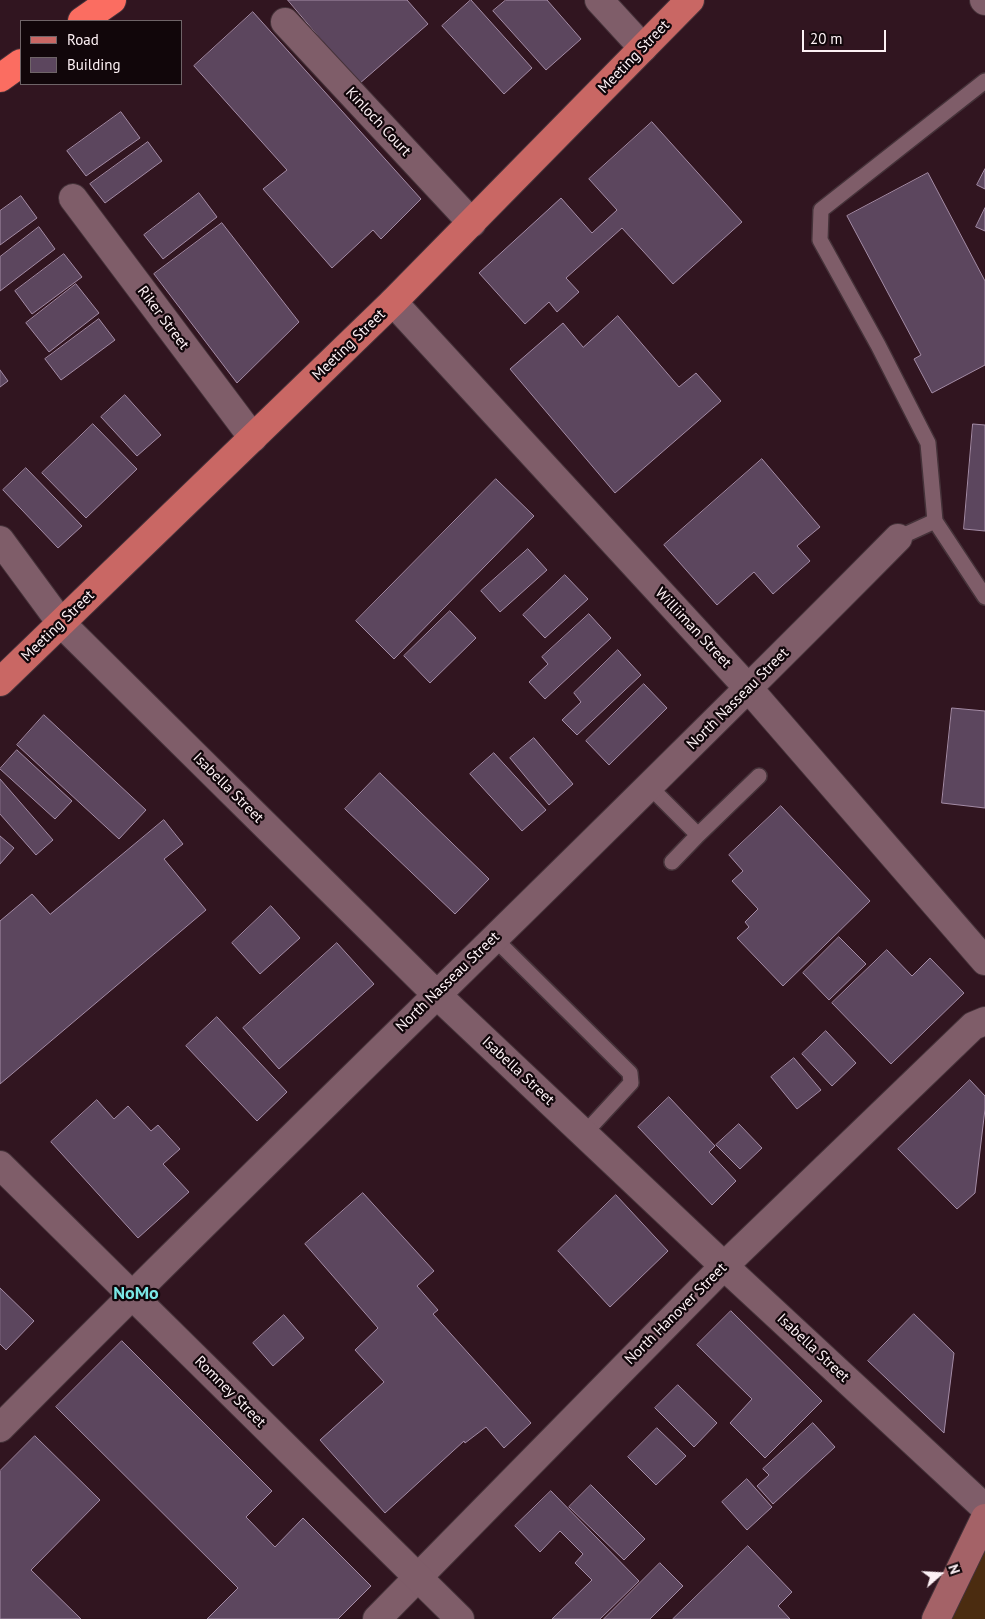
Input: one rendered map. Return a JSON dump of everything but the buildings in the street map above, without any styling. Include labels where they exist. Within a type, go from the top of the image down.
[{"type":"highway","points":[[83,20],[112,0]]},
{"type":"main road","name":"Meeting Street","points":[[0,682],[393,302],[690,0]]},
{"type":"main road","points":[[936,1619],[985,1518]]},
{"type":"street","points":[[599,0],[643,48]]},
{"type":"street","name":"Kinloch Court","points":[[285,22],[472,223]]},
{"type":"street","name":"Riker Street","points":[[73,198],[252,438]]},
{"type":"street","name":"Williiman Street","points":[[393,302],[749,689],[985,961]]},
{"type":"street","name":"North Nasseau Street","points":[[0,1428],[131,1295],[436,994],[749,689],[898,538]]},
{"type":"street","name":"Isabella Street","points":[[0,540],[61,623],[436,994],[724,1266],[985,1508]]},
{"type":"street","name":"North Hanover Street","points":[[377,1619],[724,1266],[974,1026],[985,1021]]},
{"type":"street","name":"Romney Street","points":[[0,1166],[460,1619]]},
{"type":"lane","points":[[985,81],[821,210],[820,240],[878,345],[928,443],[935,521],[985,597]]},
{"type":"lane","points":[[898,538],[935,521]]},
{"type":"lane","points":[[672,862],[759,776]]},
{"type":"lane","points":[[649,786],[698,836]]},
{"type":"lane","points":[[494,938],[630,1073],[631,1083],[584,1134]]},
{"type":"shaded area","points":[[985,1518],[985,1619],[936,1619]]},
{"type":"district","name":"NoMo","points":[[136,1294]]}]
